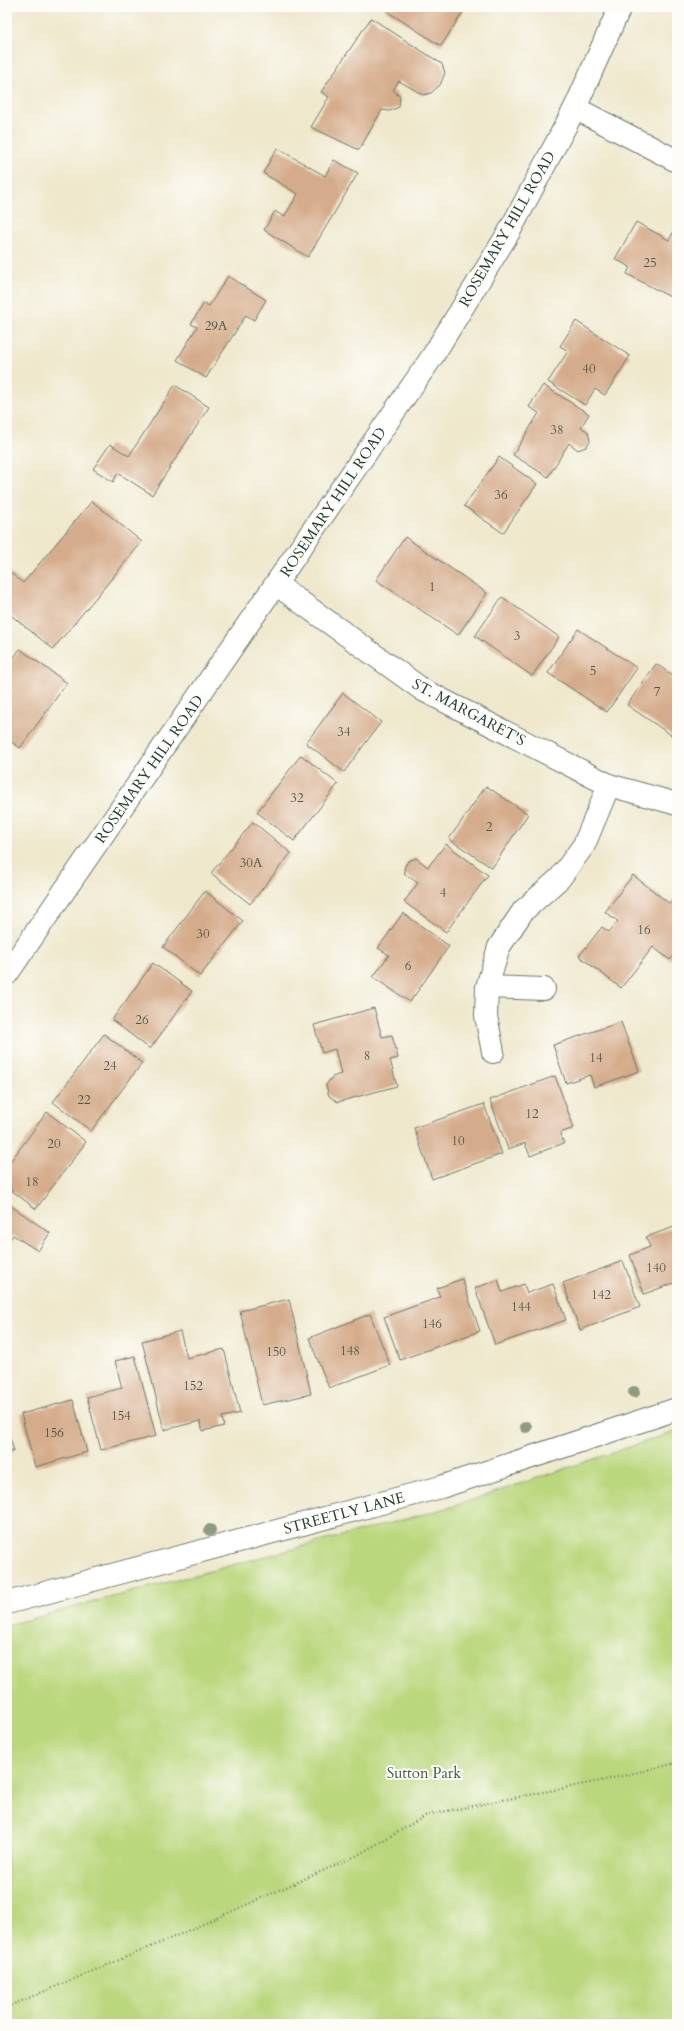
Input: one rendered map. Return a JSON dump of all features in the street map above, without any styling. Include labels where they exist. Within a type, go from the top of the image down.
[{"type":"main road","name":"ROSEMARY HILL ROAD","points":[[7,974],[277,585],[432,357],[509,232],[575,108],[620,7]]},
{"type":"main road","points":[[575,108],[677,161]]},
{"type":"main road","name":"ST. MARGARET'S","points":[[277,585],[423,690],[609,785],[677,804]]},
{"type":"main road","points":[[493,1052],[486,1016],[487,987],[499,947],[523,912],[560,878],[584,845],[609,785]]},
{"type":"main road","points":[[487,987],[544,989]]},
{"type":"main road","name":"STREETLY LANE","points":[[7,1603],[441,1487],[677,1409]]},
{"type":"path","points":[[7,2007],[167,1940],[356,1856],[427,1815],[605,1780],[677,1763]]},
{"type":"green space","name":"Sutton Park","points":[[677,1431],[677,2024],[7,2024],[7,1625],[454,1506]]},
{"type":"building","points":[[387,7],[466,7],[441,46],[385,10]]},
{"type":"building","points":[[371,18],[442,64],[445,73],[440,85],[431,93],[423,95],[399,81],[393,90],[400,97],[399,107],[390,111],[382,110],[359,150],[311,127],[329,97],[321,92]]},
{"type":"building","points":[[277,148],[325,176],[334,160],[358,173],[308,257],[264,230],[275,211],[284,217],[298,194],[263,173]]},
{"type":"building","points":[[636,222],[669,240],[674,231],[677,233],[677,288],[672,298],[627,274],[630,267],[615,259]]},
{"type":"building","points":[[228,276],[266,300],[254,320],[246,315],[206,378],[177,360],[197,327],[191,324],[204,303],[209,306]]},
{"type":"building","points":[[576,321],[630,356],[605,395],[595,389],[585,405],[548,382],[568,351],[560,346]]},
{"type":"building","points":[[175,385],[209,407],[152,495],[118,473],[113,482],[93,469],[110,444],[129,456]]},
{"type":"building","points":[[543,385],[589,414],[581,427],[588,432],[590,441],[586,447],[578,450],[569,443],[548,477],[513,455],[539,413],[529,407]]},
{"type":"building","points":[[499,457],[537,484],[503,533],[464,506]]},
{"type":"building","points":[[92,501],[142,542],[53,649],[7,612],[7,570],[23,583]]},
{"type":"building","points":[[405,537],[487,593],[458,635],[376,580]]},
{"type":"building","points":[[502,597],[559,637],[532,676],[475,636]]},
{"type":"building","points":[[578,629],[637,668],[607,712],[548,673]]},
{"type":"building","points":[[20,649],[67,683],[20,748],[7,739],[7,667]]},
{"type":"building","points":[[656,664],[677,678],[677,739],[627,705]]},
{"type":"building","points":[[343,693],[381,722],[344,772],[306,743]]},
{"type":"building","points":[[301,755],[338,784],[294,841],[257,812]]},
{"type":"building","points":[[486,786],[528,814],[492,868],[449,839]]},
{"type":"building","points":[[253,822],[291,853],[250,904],[211,873]]},
{"type":"building","points":[[446,844],[488,875],[446,932],[404,902],[418,883],[405,874],[404,868],[408,861],[416,858],[428,867]]},
{"type":"building","points":[[633,875],[670,904],[677,895],[677,952],[670,960],[653,947],[621,988],[579,956],[602,927],[609,932],[618,921],[605,912]]},
{"type":"building","points":[[205,891],[243,921],[200,976],[163,947]]},
{"type":"building","points":[[403,913],[449,946],[410,1002],[373,977],[389,955],[378,948]]},
{"type":"building","points":[[153,963],[192,991],[150,1049],[112,1020]]},
{"type":"building","points":[[374,1008],[382,1037],[392,1035],[398,1058],[390,1060],[397,1086],[338,1102],[329,1096],[326,1085],[332,1077],[341,1074],[335,1049],[322,1053],[314,1025]]},
{"type":"building","points":[[621,1022],[639,1071],[594,1087],[590,1075],[566,1083],[553,1045]]},
{"type":"building","points":[[104,1034],[142,1063],[91,1131],[53,1102]]},
{"type":"building","points":[[555,1076],[574,1128],[560,1133],[564,1143],[530,1156],[525,1143],[508,1149],[490,1100]]},
{"type":"building","points":[[484,1104],[502,1154],[432,1179],[414,1128]]},
{"type":"building","points":[[47,1112],[86,1142],[36,1209],[7,1187],[7,1166]]},
{"type":"building","points":[[7,1203],[50,1233],[38,1251],[13,1235],[7,1244]]},
{"type":"building","points":[[677,1226],[677,1282],[644,1294],[630,1255],[650,1247],[646,1237]]},
{"type":"building","points":[[623,1261],[640,1307],[580,1330],[563,1283]]},
{"type":"building","points":[[462,1279],[480,1331],[400,1360],[384,1317],[440,1297],[437,1288]]},
{"type":"building","points":[[498,1280],[502,1292],[524,1284],[527,1293],[553,1284],[566,1320],[495,1345],[475,1288]]},
{"type":"building","points":[[289,1299],[311,1394],[262,1405],[240,1311]]},
{"type":"building","points":[[370,1314],[390,1365],[329,1388],[309,1338]]},
{"type":"building","points":[[180,1331],[187,1358],[224,1349],[240,1413],[222,1417],[224,1426],[203,1431],[200,1421],[164,1430],[142,1341]]},
{"type":"building","points":[[135,1356],[156,1436],[101,1450],[87,1397],[122,1388],[115,1361]]},
{"type":"building","points":[[73,1400],[87,1452],[35,1467],[21,1414]]},
{"type":"building","points":[[7,1428],[14,1451],[7,1453]]}]
